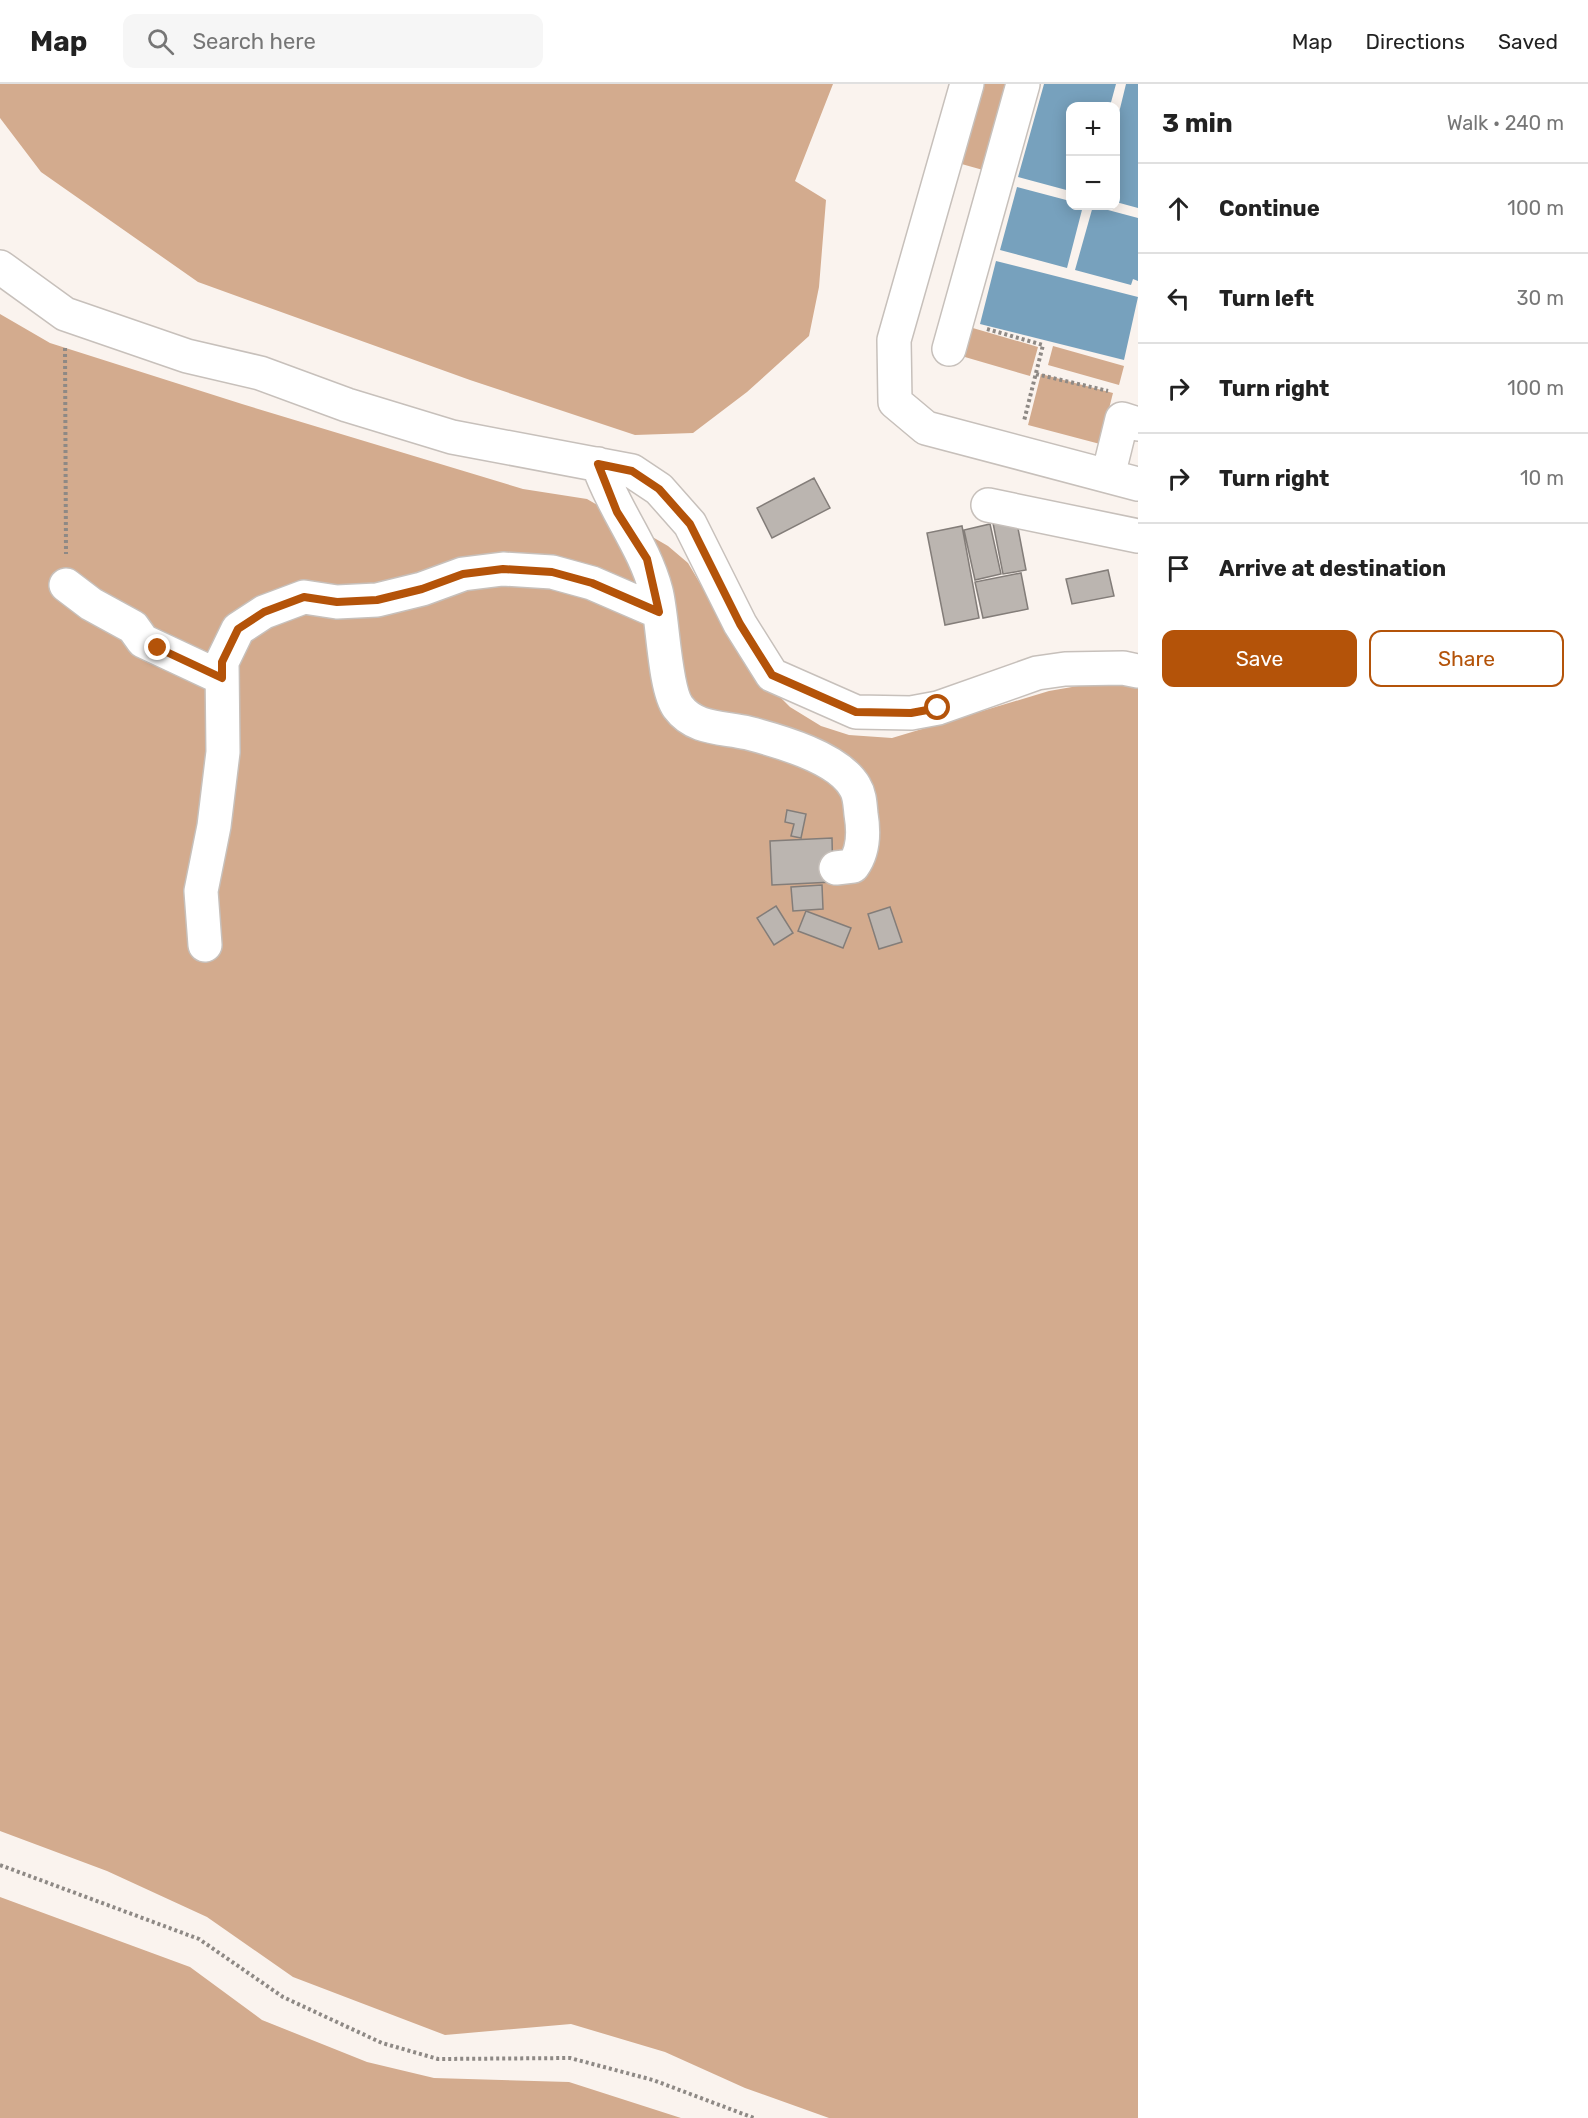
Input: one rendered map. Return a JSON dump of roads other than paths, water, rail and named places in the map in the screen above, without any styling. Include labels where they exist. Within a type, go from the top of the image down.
[{"type":"street","points":[[967,84],[894,340],[895,402],[926,428],[1123,480],[1122,419],[1138,424]]},
{"type":"street","points":[[953,335],[1023,84]]},
{"type":"street","points":[[0,267],[65,315],[188,356],[260,373],[347,405],[453,437],[632,471],[659,489],[690,524],[740,624],[772,675],[856,712],[911,713],[938,708],[1037,673],[1095,668],[1138,671]]},
{"type":"street","points":[[598,464],[617,512],[647,559],[676,705],[690,720],[714,728],[748,733],[822,759],[851,780],[857,790],[863,827],[860,855],[853,866],[836,868]]},
{"type":"street","points":[[988,505],[1138,536]]},
{"type":"street","points":[[205,945],[201,891],[214,826],[222,752],[222,662],[238,629],[264,612],[304,597],[337,602],[377,600],[422,589],[463,574],[503,569],[552,572],[592,583],[659,612]]},
{"type":"street","points":[[66,576],[91,604],[133,627],[143,641],[222,678]]},
{"type":"water","points":[[1044,84],[1116,84],[1111,102],[1066,102],[1066,190],[1018,177]]},
{"type":"water","points":[[1126,84],[1138,84],[1138,208],[1120,203],[1120,109]]},
{"type":"water","points":[[1017,187],[1066,200],[1066,210],[1082,210],[1067,268],[1000,250]]},
{"type":"water","points":[[1092,210],[1108,210],[1138,218],[1138,281],[1133,279],[1131,285],[1075,270]]},
{"type":"water","points":[[996,261],[1138,297],[1124,360],[980,324]]}]
